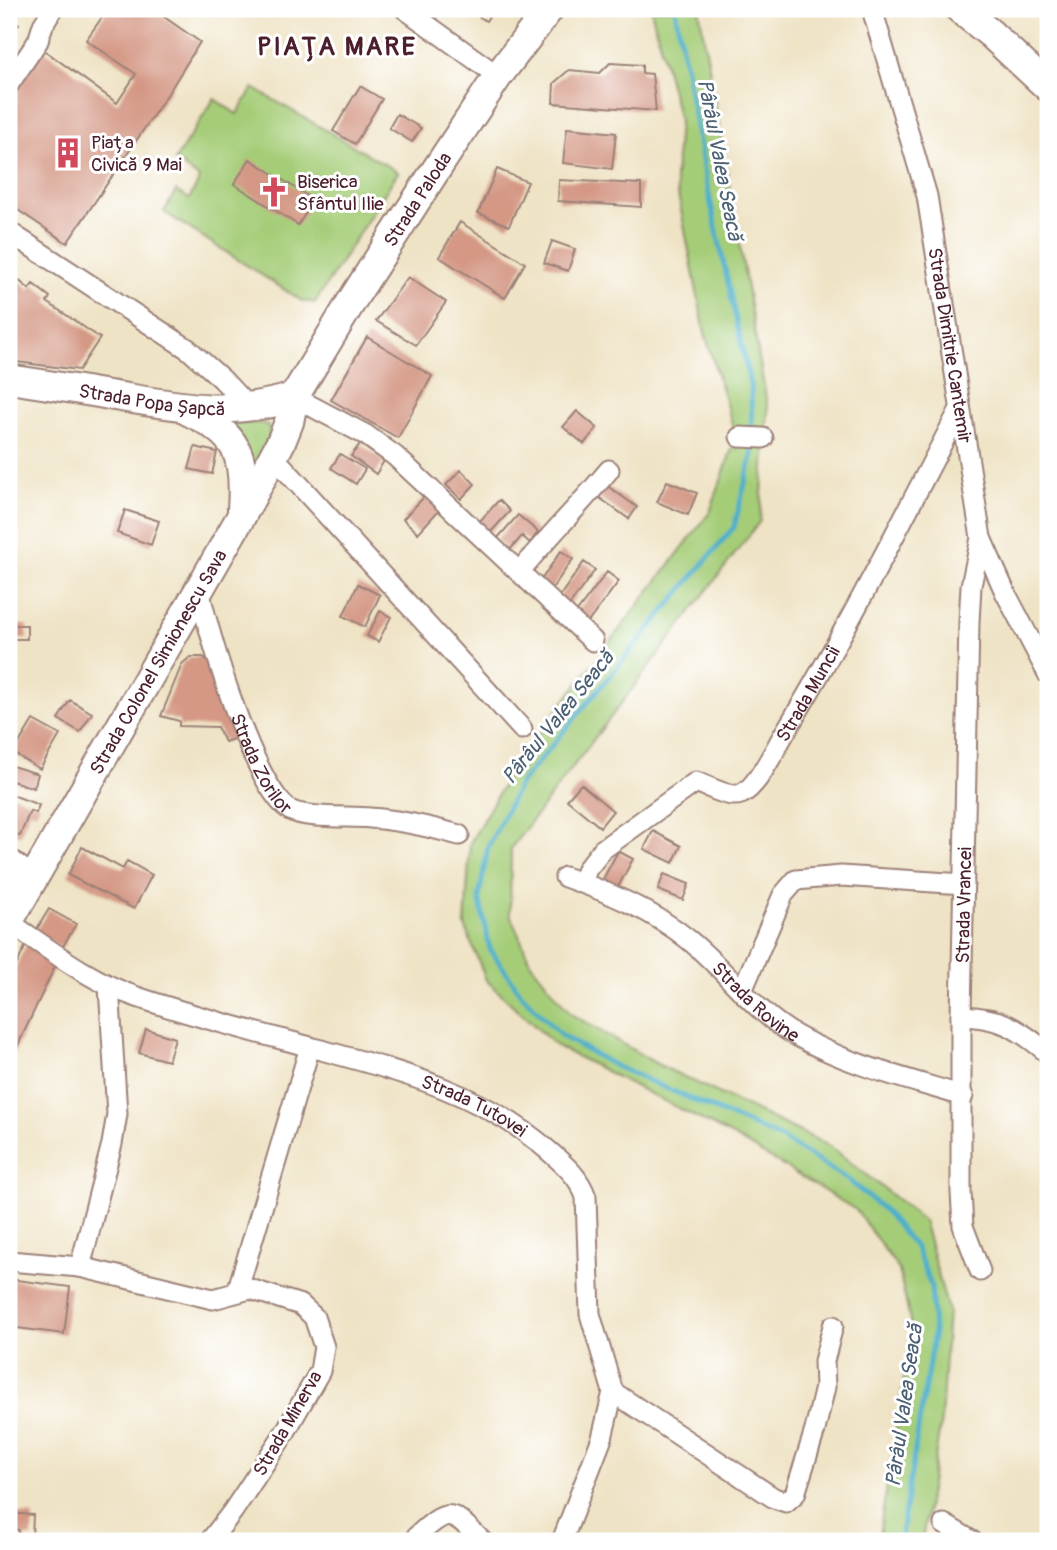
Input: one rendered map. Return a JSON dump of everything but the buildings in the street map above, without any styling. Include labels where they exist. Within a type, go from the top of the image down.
[{"type":"main road","name":"Strada Paloda","points":[[294,397],[356,294],[498,76],[549,9]]},
{"type":"main road","points":[[960,9],[1048,87]]},
{"type":"main road","name":"Strada Popa Șapcă","points":[[9,379],[181,407],[221,410],[249,408],[294,397]]},
{"type":"main road","name":"Strada Colonel Simionescu Sava","points":[[9,922],[242,515],[289,422],[294,397]]},
{"type":"main road","points":[[181,407],[210,421],[225,432],[238,452],[243,470],[242,515]]},
{"type":"street","points":[[9,84],[38,41],[43,25],[53,9]]},
{"type":"street","points":[[405,9],[498,76]]},
{"type":"street","name":"Strada Dimitrie Cantemir","points":[[872,9],[927,196],[981,538],[1005,592],[1048,674]]},
{"type":"street","points":[[9,232],[188,349],[249,408]]},
{"type":"street","points":[[294,397],[366,435],[395,456],[593,641]]},
{"type":"street","name":"Strada Muncii","points":[[573,880],[587,869],[603,849],[696,782],[712,786],[730,796],[743,794],[759,776],[827,664],[960,409]]},
{"type":"street","points":[[740,437],[763,438]]},
{"type":"street","points":[[273,456],[522,729]]},
{"type":"street","points":[[519,572],[553,532],[575,512],[608,470]]},
{"type":"street","name":"Strada Vrancei","points":[[980,1271],[963,1226],[961,1016],[971,586],[981,538]]},
{"type":"street","name":"Strada Zorilor","points":[[199,589],[207,627],[242,727],[258,765],[274,793],[290,810],[312,815],[403,822],[459,835]]},
{"type":"street","points":[[9,858],[33,877]]},
{"type":"street","points":[[742,990],[783,895],[796,880],[841,876],[964,884]]},
{"type":"street","name":"Strada Rovine","points":[[573,880],[646,913],[687,938],[761,1011],[807,1041],[841,1057],[963,1096]]},
{"type":"street","name":"Strada Tutovei","points":[[9,922],[109,986],[135,997],[434,1083],[469,1098],[529,1133],[572,1171],[586,1197],[590,1314],[613,1392],[602,1438],[562,1541]]},
{"type":"street","points":[[80,1267],[112,1144],[117,1114],[109,986]]},
{"type":"street","points":[[961,1016],[984,1016],[1016,1028],[1048,1053]]},
{"type":"street","points":[[237,1292],[310,1047]]},
{"type":"street","name":"Strada Minerva","points":[[9,1261],[80,1267],[213,1299],[250,1289],[301,1305],[314,1317],[324,1347],[320,1371],[284,1434],[210,1541]]},
{"type":"street","points":[[613,1392],[774,1497],[786,1502],[795,1494],[815,1430],[825,1387],[824,1362],[833,1326]]},
{"type":"street","points":[[417,1536],[438,1517],[450,1515],[461,1520],[482,1541]]},
{"type":"street","points":[[944,1524],[972,1541]]},
{"type":"green space","points":[[651,9],[699,9],[768,410],[760,521],[511,848],[510,914],[530,962],[571,1014],[659,1065],[830,1146],[923,1220],[948,1310],[941,1420],[922,1541],[878,1541],[912,1330],[899,1270],[856,1210],[731,1135],[556,1046],[486,980],[465,926],[470,843],[512,769],[710,512],[736,437],[705,333],[675,179],[679,120]]},
{"type":"green space","points":[[253,88],[398,172],[315,303],[302,301],[164,212],[176,191],[189,199],[200,179],[175,160],[214,99],[237,114]]},
{"type":"green space","points":[[261,423],[268,426],[270,434],[256,471],[227,424]]},
{"type":"waterway","name":"Pârâul Valea Seacă","points":[[675,9],[706,181],[751,389],[752,432]]},
{"type":"waterway","name":"Pârâul Valea Seacă","points":[[752,442],[752,456],[734,527],[519,785],[488,847],[479,897],[490,949],[522,995],[562,1036],[615,1066],[781,1138],[847,1179],[884,1210],[916,1248],[931,1286],[934,1332],[900,1541]]},
{"type":"place","name":"Piața Civică 9 Mai","points":[[68,153]]},
{"type":"place","name":"Biserica Sfântul Ilie","points":[[274,192]]},
{"type":"district","name":"PIAȚA MARE","points":[[337,46]]}]
